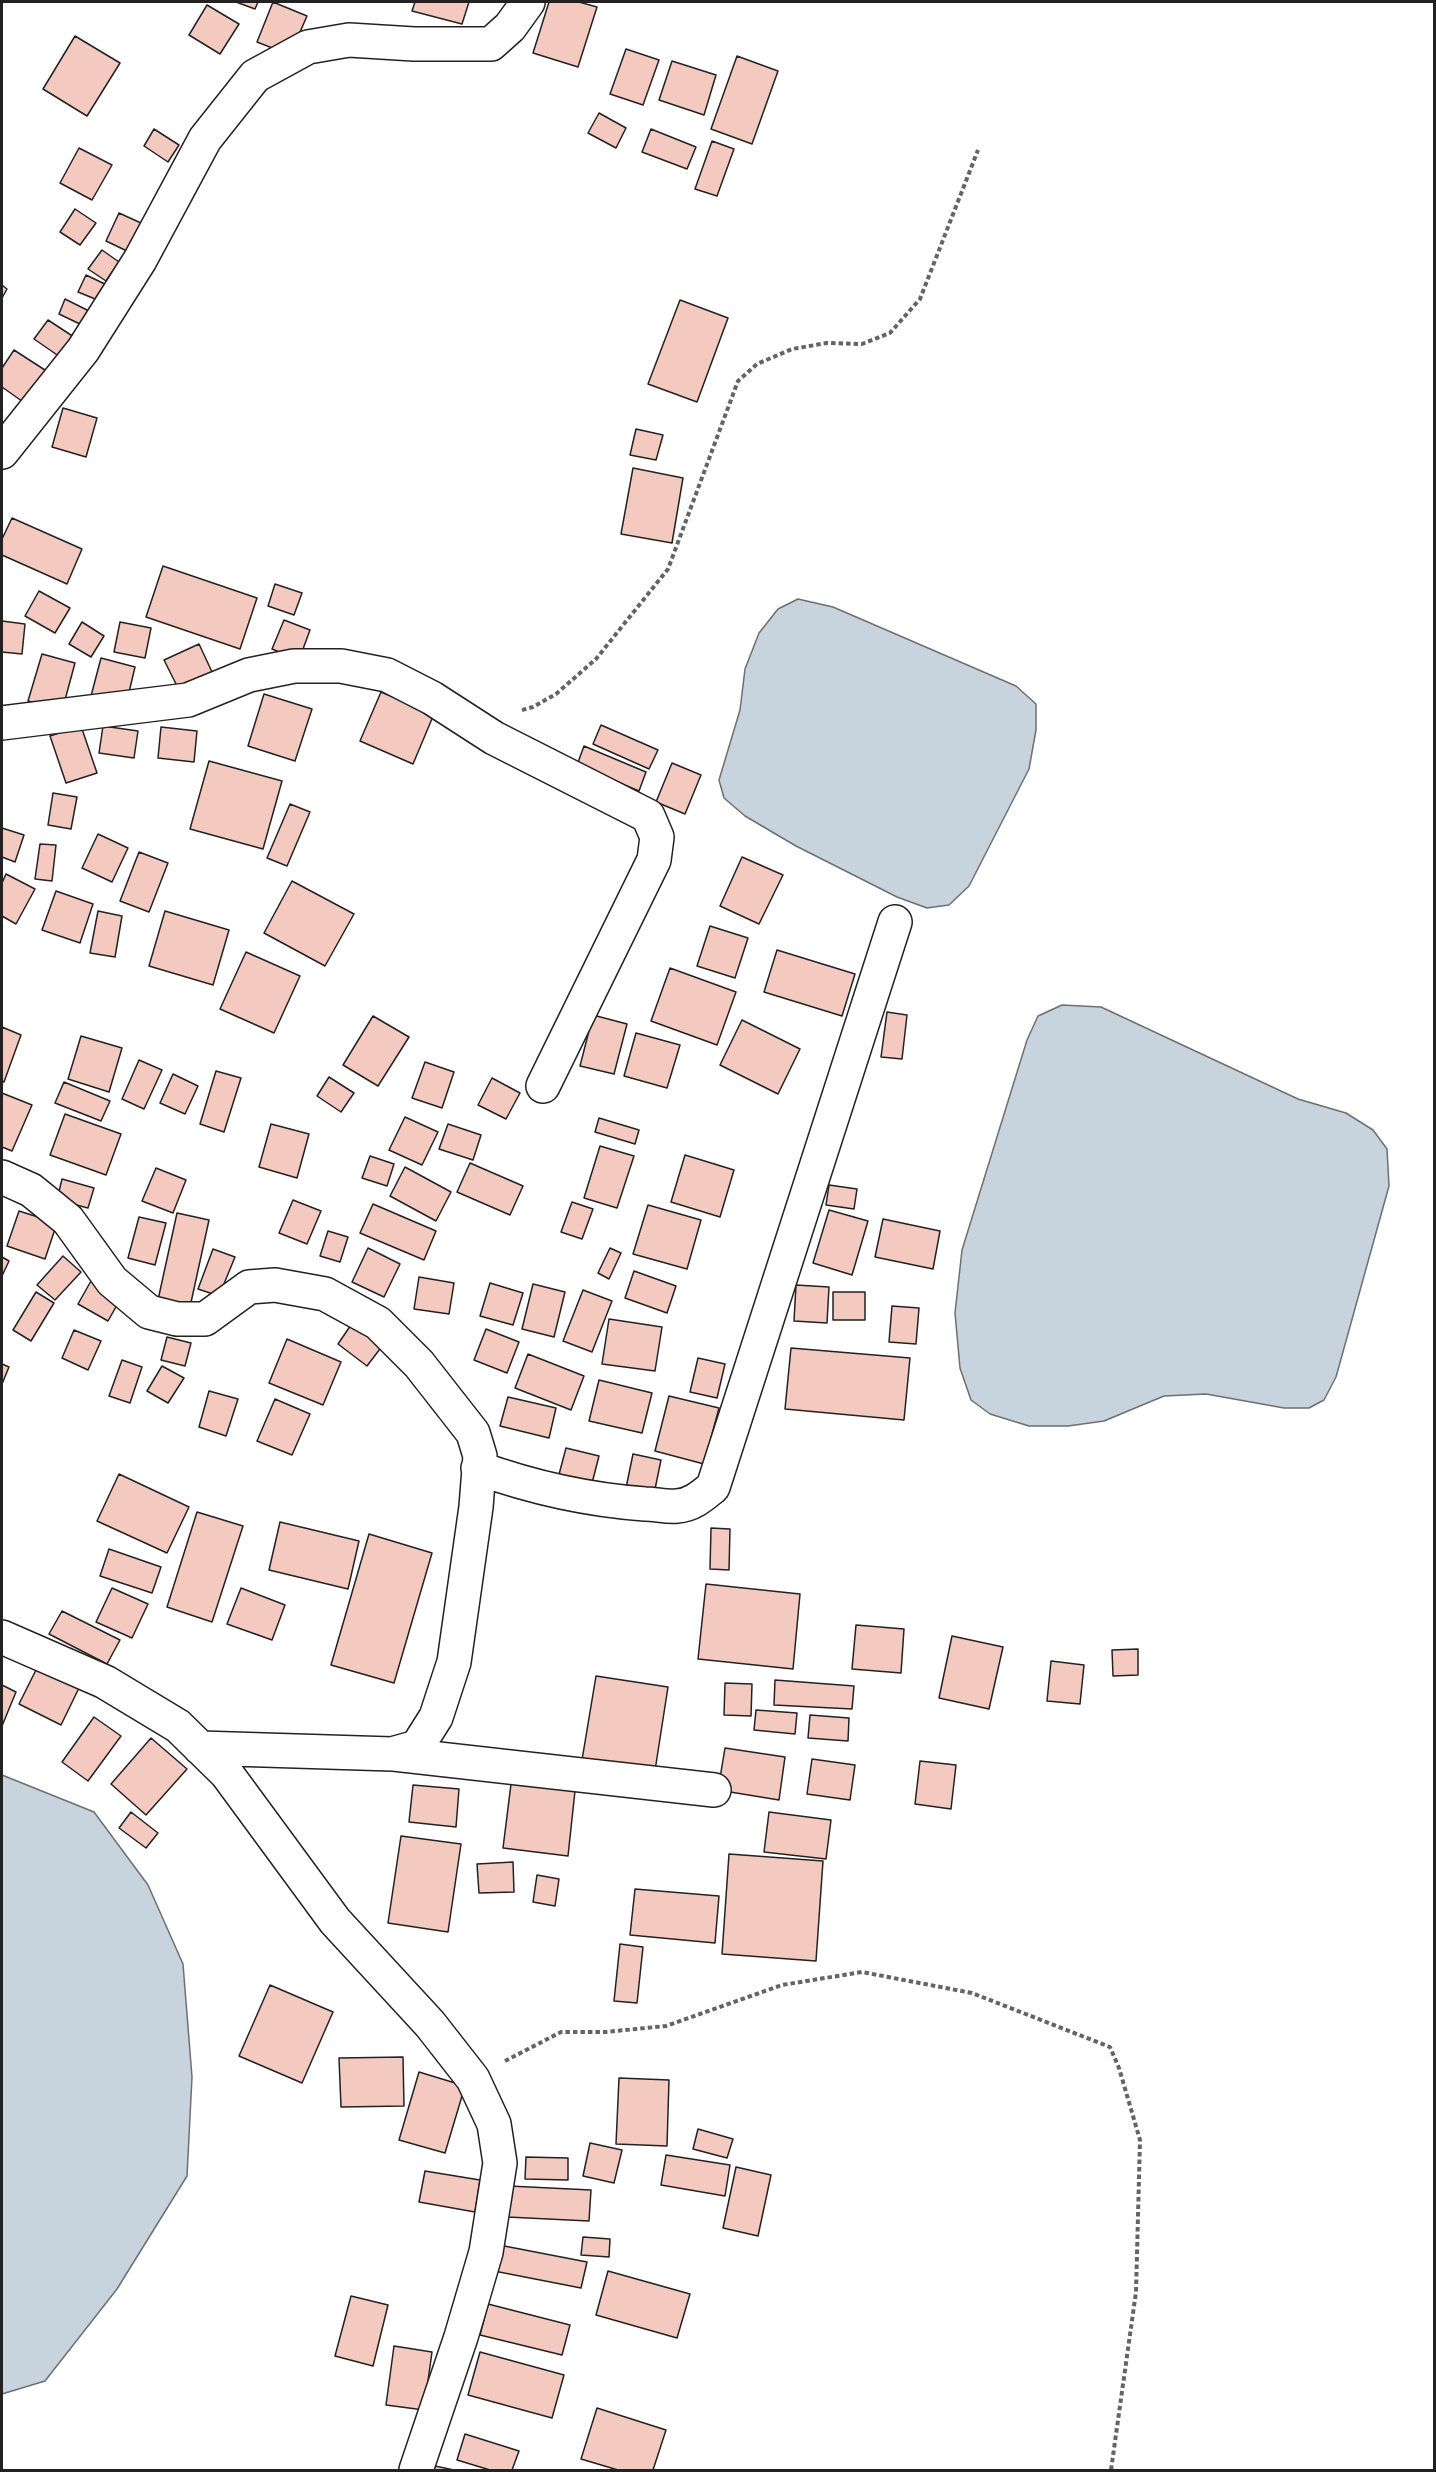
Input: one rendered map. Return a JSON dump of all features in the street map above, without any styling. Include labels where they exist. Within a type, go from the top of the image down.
[{"type":"street","points":[[2,452],[83,351],[140,260],[205,139],[255,76],[308,48],[349,40],[414,44],[491,44],[510,27],[528,2]]},
{"type":"street","points":[[2,723],[189,700],[249,675],[294,666],[341,666],[387,675],[432,698],[494,738],[648,816],[657,837],[654,860],[543,1086]]},
{"type":"street","points":[[478,1468],[546,1488],[624,1503],[678,1506],[696,1501],[713,1487],[895,922]]},
{"type":"street","points":[[2,1178],[30,1190],[68,1220],[112,1281],[149,1312],[177,1319],[205,1319],[249,1287],[275,1285],[325,1294],[378,1323],[419,1364],[473,1433],[480,1456],[476,1507],[454,1662],[436,1717],[417,1747],[392,1754]]},
{"type":"street","points":[[2,1636],[105,1682],[178,1726],[227,1774],[335,1921],[430,2024],[473,2079],[494,2124],[500,2163],[486,2252],[461,2337],[416,2470]]},
{"type":"street","points":[[200,1748],[392,1754],[714,1790]]},
{"type":"path","points":[[516,711],[533,707],[556,694],[596,659],[668,569],[738,381],[757,364],[792,348],[828,343],[862,344],[890,333],[920,299],[978,150]]},
{"type":"path","points":[[473,2079],[561,2032],[606,2032],[666,2026],[782,1985],[862,1972],[972,1993],[1110,2047],[1119,2068],[1140,2140],[1136,2292],[1111,2470]]},
{"type":"shaded area","points":[[798,599],[833,607],[1016,686],[1036,704],[1036,730],[1029,769],[969,886],[949,905],[927,908],[897,897],[796,846],[745,816],[724,798],[719,780],[740,710],[745,669],[759,633],[778,609]]},
{"type":"shaded area","points":[[1062,1005],[1101,1007],[1298,1099],[1346,1113],[1373,1130],[1387,1149],[1389,1186],[1336,1377],[1324,1400],[1309,1408],[1284,1408],[1206,1394],[1164,1396],[1104,1421],[1068,1426],[1029,1426],[990,1414],[971,1400],[960,1368],[955,1313],[962,1250],[1027,1040],[1038,1016]]},
{"type":"shaded area","points":[[2,1775],[94,1812],[148,1885],[183,1964],[192,2077],[187,2176],[117,2289],[45,2381],[2,2394]]},
{"type":"building","points":[[236,2],[258,2],[255,9]]},
{"type":"building","points":[[273,2],[307,16],[290,55],[257,42]]},
{"type":"building","points":[[415,2],[469,2],[462,24],[412,11]]},
{"type":"building","points":[[549,2],[579,2],[597,7],[578,67],[533,53]]},
{"type":"building","points":[[207,5],[239,24],[220,54],[189,35]]},
{"type":"building","points":[[75,36],[120,63],[87,116],[43,89]]},
{"type":"building","points":[[626,49],[659,60],[643,105],[610,94]]},
{"type":"building","points":[[737,56],[778,71],[752,144],[711,129]]},
{"type":"building","points":[[672,61],[716,75],[704,115],[659,100]]},
{"type":"building","points":[[599,113],[626,128],[616,148],[588,133]]},
{"type":"building","points":[[154,129],[179,145],[168,162],[144,146]]},
{"type":"building","points":[[651,129],[696,147],[687,169],[642,152]]},
{"type":"building","points":[[712,141],[734,149],[717,196],[695,189]]},
{"type":"building","points":[[79,148],[112,165],[92,200],[60,183]]},
{"type":"building","points":[[75,209],[96,223],[80,245],[60,232]]},
{"type":"building","points":[[119,213],[141,223],[127,251],[106,241]]},
{"type":"building","points":[[102,250],[119,262],[106,281],[88,269]]},
{"type":"building","points":[[86,275],[107,285],[100,301],[78,292]]},
{"type":"building","points":[[2,285],[7,289],[2,298]]},
{"type":"building","points":[[65,299],[91,312],[84,326],[59,314]]},
{"type":"building","points":[[680,300],[728,318],[697,402],[648,384]]},
{"type":"building","points":[[48,320],[77,339],[63,359],[34,339]]},
{"type":"building","points":[[14,350],[48,372],[26,404],[2,387],[2,368]]},
{"type":"building","points":[[63,408],[97,418],[86,457],[52,447]]},
{"type":"building","points":[[636,429],[663,435],[656,460],[630,455]]},
{"type":"building","points":[[633,468],[683,478],[672,543],[621,534]]},
{"type":"building","points":[[12,518],[82,549],[67,584],[2,555],[2,539]]},
{"type":"building","points":[[163,566],[257,598],[240,649],[146,617]]},
{"type":"building","points":[[275,584],[302,593],[294,615],[268,606]]},
{"type":"building","points":[[39,591],[70,608],[55,633],[25,616]]},
{"type":"building","points":[[284,620],[310,630],[299,660],[272,649]]},
{"type":"building","points":[[2,621],[25,624],[22,654],[2,652]]},
{"type":"building","points":[[82,622],[104,636],[91,657],[69,644]]},
{"type":"building","points":[[120,622],[151,628],[145,658],[114,652]]},
{"type":"building","points":[[199,644],[213,674],[179,690],[164,660]]},
{"type":"building","points":[[42,654],[75,663],[62,711],[28,701]]},
{"type":"building","points":[[101,658],[135,667],[126,705],[91,696]]},
{"type":"building","points":[[381,692],[434,714],[413,764],[360,741]]},
{"type":"building","points":[[264,694],[312,709],[295,761],[248,746]]},
{"type":"building","points":[[601,725],[658,750],[649,769],[593,744]]},
{"type":"building","points":[[81,726],[97,773],[66,783],[50,736]]},
{"type":"building","points":[[103,726],[138,731],[134,758],[99,753]]},
{"type":"building","points":[[161,727],[197,731],[194,762],[158,758]]},
{"type":"building","points":[[584,746],[646,772],[639,791],[577,765]]},
{"type":"building","points":[[209,761],[282,781],[263,849],[190,829]]},
{"type":"building","points":[[672,763],[701,775],[685,814],[656,802]]},
{"type":"building","points":[[53,793],[77,797],[71,829],[48,825]]},
{"type":"building","points":[[290,804],[310,812],[287,866],[267,858]]},
{"type":"building","points":[[2,828],[24,835],[15,862],[2,857]]},
{"type":"building","points":[[98,834],[128,848],[112,882],[82,868]]},
{"type":"building","points":[[40,844],[56,845],[52,881],[35,879]]},
{"type":"building","points":[[139,852],[168,863],[149,912],[120,901]]},
{"type":"building","points":[[742,857],[783,875],[759,924],[720,906]]},
{"type":"building","points":[[6,874],[35,889],[16,924],[2,916],[2,883]]},
{"type":"building","points":[[292,881],[354,914],[325,966],[264,933]]},
{"type":"building","points":[[56,891],[93,904],[80,943],[42,930]]},
{"type":"building","points":[[98,911],[122,916],[115,957],[90,953]]},
{"type":"building","points":[[165,911],[229,930],[213,985],[149,966]]},
{"type":"building","points":[[710,926],[748,938],[735,978],[697,966]]},
{"type":"building","points":[[777,950],[855,974],[842,1016],[764,992]]},
{"type":"building","points":[[246,952],[300,976],[274,1033],[220,1009]]},
{"type":"building","points":[[670,968],[736,992],[717,1045],[651,1021]]},
{"type":"building","points":[[887,1012],[907,1015],[902,1059],[881,1057]]},
{"type":"building","points":[[593,1015],[627,1024],[614,1074],[580,1066]]},
{"type":"building","points":[[373,1016],[409,1037],[378,1086],[343,1065]]},
{"type":"building","points":[[742,1020],[800,1049],[778,1094],[720,1065]]},
{"type":"building","points":[[2,1027],[21,1035],[4,1082],[2,1081]]},
{"type":"building","points":[[636,1033],[680,1045],[667,1088],[624,1076]]},
{"type":"building","points":[[81,1036],[122,1048],[109,1092],[68,1079]]},
{"type":"building","points":[[139,1060],[162,1070],[144,1109],[122,1099]]},
{"type":"building","points":[[425,1062],[454,1072],[442,1108],[412,1098]]},
{"type":"building","points":[[216,1071],[241,1078],[224,1132],[200,1124]]},
{"type":"building","points":[[173,1074],[198,1086],[185,1114],[160,1103]]},
{"type":"building","points":[[329,1077],[354,1093],[341,1112],[317,1096]]},
{"type":"building","points":[[492,1078],[520,1093],[506,1119],[478,1105]]},
{"type":"building","points":[[64,1082],[110,1101],[101,1121],[55,1103]]},
{"type":"building","points":[[2,1093],[32,1105],[12,1151],[2,1147]]},
{"type":"building","points":[[65,1114],[121,1134],[106,1175],[50,1155]]},
{"type":"building","points":[[405,1117],[438,1132],[422,1165],[389,1150]]},
{"type":"building","points":[[599,1118],[639,1130],[635,1144],[595,1132]]},
{"type":"building","points":[[271,1124],[309,1134],[297,1178],[259,1167]]},
{"type":"building","points":[[448,1124],[481,1135],[473,1160],[439,1149]]},
{"type":"building","points":[[600,1146],[634,1156],[617,1208],[584,1198]]},
{"type":"building","points":[[685,1155],[734,1170],[720,1217],[671,1202]]},
{"type":"building","points":[[370,1156],[394,1164],[387,1186],[362,1178]]},
{"type":"building","points":[[470,1163],[523,1186],[510,1215],[457,1192]]},
{"type":"building","points":[[405,1167],[451,1192],[436,1221],[390,1196]]},
{"type":"building","points":[[156,1168],[186,1180],[173,1213],[142,1201]]},
{"type":"building","points":[[62,1179],[94,1188],[88,1208],[57,1200]]},
{"type":"building","points":[[829,1185],[857,1189],[854,1209],[826,1205]]},
{"type":"building","points":[[293,1200],[321,1211],[307,1244],[279,1233]]},
{"type":"building","points":[[572,1202],[593,1209],[582,1239],[561,1232]]},
{"type":"building","points":[[373,1204],[436,1231],[424,1260],[360,1233]]},
{"type":"building","points":[[648,1205],[701,1220],[687,1269],[633,1254]]},
{"type":"building","points":[[829,1210],[868,1221],[852,1275],[813,1263]]},
{"type":"building","points":[[19,1211],[57,1223],[45,1259],[7,1246]]},
{"type":"building","points":[[177,1213],[209,1220],[190,1307],[158,1300]]},
{"type":"building","points":[[139,1217],[166,1223],[155,1265],[128,1258]]},
{"type":"building","points":[[883,1219],[940,1231],[933,1269],[875,1257]]},
{"type":"building","points":[[328,1231],[348,1237],[340,1262],[320,1256]]},
{"type":"building","points":[[368,1248],[400,1264],[384,1297],[352,1282]]},
{"type":"building","points":[[610,1248],[621,1253],[609,1279],[598,1273]]},
{"type":"building","points":[[213,1249],[235,1257],[219,1296],[198,1289]]},
{"type":"building","points":[[63,1256],[81,1272],[55,1300],[37,1285]]},
{"type":"building","points":[[2,1257],[9,1261],[2,1276]]},
{"type":"building","points":[[634,1271],[676,1286],[667,1313],[625,1298]]},
{"type":"building","points":[[419,1277],[454,1283],[449,1314],[414,1309]]},
{"type":"building","points":[[91,1281],[121,1298],[108,1321],[78,1304]]},
{"type":"building","points":[[490,1283],[523,1293],[513,1325],[480,1316]]},
{"type":"building","points":[[533,1284],[565,1292],[554,1337],[522,1329]]},
{"type":"building","points":[[796,1285],[829,1287],[827,1323],[794,1321]]},
{"type":"building","points":[[583,1290],[612,1301],[592,1352],[563,1341]]},
{"type":"building","points":[[36,1292],[54,1303],[31,1341],[13,1330]]},
{"type":"building","points":[[833,1292],[865,1292],[865,1320],[833,1320]]},
{"type":"building","points":[[892,1306],[919,1308],[916,1344],[889,1342]]},
{"type":"building","points":[[355,1319],[386,1341],[367,1366],[338,1344]]},
{"type":"building","points":[[609,1319],[662,1327],[655,1371],[602,1364]]},
{"type":"building","points":[[486,1329],[519,1342],[507,1373],[474,1360]]},
{"type":"building","points":[[74,1330],[101,1341],[88,1370],[62,1358]]},
{"type":"building","points":[[167,1337],[191,1343],[185,1366],[161,1360]]},
{"type":"building","points":[[287,1339],[341,1362],[323,1405],[269,1383]]},
{"type":"building","points":[[791,1348],[910,1358],[904,1420],[785,1409]]},
{"type":"building","points":[[528,1354],[584,1376],[571,1410],[515,1388]]},
{"type":"building","points":[[698,1358],[725,1364],[717,1398],[690,1392]]},
{"type":"building","points":[[122,1360],[142,1367],[130,1403],[109,1396]]},
{"type":"building","points":[[2,1364],[9,1367],[2,1384]]},
{"type":"building","points":[[162,1366],[184,1378],[168,1403],[147,1391]]},
{"type":"building","points":[[599,1380],[652,1393],[642,1433],[589,1421]]},
{"type":"building","points":[[209,1391],[238,1399],[226,1436],[199,1427]]},
{"type":"building","points":[[669,1396],[719,1408],[704,1464],[655,1451]]},
{"type":"building","points":[[508,1397],[556,1408],[549,1438],[500,1426]]},
{"type":"building","points":[[275,1399],[310,1414],[292,1455],[257,1441]]},
{"type":"building","points":[[566,1448],[599,1456],[590,1491],[557,1482]]},
{"type":"building","points":[[633,1454],[661,1460],[654,1494],[626,1488]]},
{"type":"building","points":[[119,1474],[189,1507],[167,1553],[97,1521]]},
{"type":"building","points":[[197,1512],[243,1526],[212,1622],[167,1607]]},
{"type":"building","points":[[280,1522],[359,1541],[348,1589],[269,1570]]},
{"type":"building","points":[[711,1528],[730,1529],[729,1570],[710,1569]]},
{"type":"building","points":[[369,1534],[432,1553],[394,1683],[331,1665]]},
{"type":"building","points":[[109,1549],[161,1567],[152,1593],[100,1576]]},
{"type":"building","points":[[706,1584],[800,1594],[793,1669],[698,1659]]},
{"type":"building","points":[[112,1588],[148,1604],[132,1638],[96,1622]]},
{"type":"building","points":[[241,1588],[285,1605],[272,1640],[227,1624]]},
{"type":"building","points":[[62,1611],[120,1640],[107,1664],[49,1634]]},
{"type":"building","points":[[856,1625],[904,1629],[901,1673],[852,1669]]},
{"type":"building","points":[[952,1636],[1003,1647],[989,1709],[939,1698]]},
{"type":"building","points":[[1138,1649],[1138,1675],[1113,1676],[1112,1650]]},
{"type":"building","points":[[1051,1661],[1084,1665],[1080,1704],[1047,1701]]},
{"type":"building","points":[[37,1668],[79,1688],[61,1725],[19,1704]]},
{"type":"building","points":[[596,1676],[668,1687],[654,1777],[581,1766]]},
{"type":"building","points":[[775,1680],[854,1686],[852,1709],[774,1705]]},
{"type":"building","points":[[725,1683],[752,1684],[751,1716],[724,1715]]},
{"type":"building","points":[[2,1685],[16,1692],[2,1726]]},
{"type":"building","points":[[756,1710],[797,1713],[795,1734],[754,1730]]},
{"type":"building","points":[[810,1715],[849,1718],[848,1741],[808,1738]]},
{"type":"building","points":[[94,1717],[121,1736],[88,1781],[62,1762]]},
{"type":"building","points":[[151,1738],[187,1769],[146,1815],[111,1784]]},
{"type":"building","points":[[725,1748],[785,1757],[779,1800],[718,1790]]},
{"type":"building","points":[[812,1759],[855,1765],[850,1800],[807,1794]]},
{"type":"building","points":[[920,1761],[956,1765],[951,1809],[915,1804]]},
{"type":"building","points":[[511,1784],[575,1791],[568,1856],[503,1848]]},
{"type":"building","points":[[413,1785],[459,1789],[456,1827],[409,1822]]},
{"type":"building","points":[[131,1812],[158,1833],[146,1848],[119,1828]]},
{"type":"building","points":[[769,1812],[831,1820],[826,1859],[764,1852]]},
{"type":"building","points":[[401,1836],[461,1844],[448,1932],[388,1923]]},
{"type":"building","points":[[729,1854],[823,1861],[816,1961],[722,1954]]},
{"type":"building","points":[[513,1862],[514,1892],[479,1893],[477,1864]]},
{"type":"building","points":[[537,1875],[559,1879],[555,1906],[533,1902]]},
{"type":"building","points":[[635,1889],[719,1896],[715,1943],[630,1935]]},
{"type":"building","points":[[620,1944],[643,1947],[637,2003],[614,2001]]},
{"type":"building","points":[[270,1985],[333,2012],[302,2083],[239,2056]]},
{"type":"building","points":[[403,2057],[404,2106],[341,2107],[339,2058]]},
{"type":"building","points":[[419,2072],[465,2086],[445,2153],[399,2140]]},
{"type":"building","points":[[619,2078],[669,2080],[667,2146],[616,2144]]},
{"type":"building","points":[[698,2129],[733,2139],[727,2158],[693,2149]]},
{"type":"building","points":[[590,2143],[622,2150],[614,2183],[583,2176]]},
{"type":"building","points":[[666,2155],[730,2165],[725,2196],[661,2185]]},
{"type":"building","points":[[526,2157],[568,2158],[568,2180],[525,2179]]},
{"type":"building","points":[[736,2167],[771,2175],[758,2236],[723,2228]]},
{"type":"building","points":[[425,2171],[480,2180],[475,2212],[419,2202]]},
{"type":"building","points":[[509,2186],[591,2190],[589,2221],[507,2217]]},
{"type":"building","points":[[583,2237],[610,2239],[609,2257],[581,2255]]},
{"type":"building","points":[[494,2244],[587,2262],[581,2288],[489,2270]]},
{"type":"building","points":[[608,2271],[690,2294],[677,2338],[596,2315]]},
{"type":"building","points":[[351,2296],[388,2305],[373,2366],[335,2356]]},
{"type":"building","points":[[488,2304],[570,2325],[562,2355],[480,2335]]},
{"type":"building","points":[[394,2346],[432,2352],[424,2410],[386,2405]]},
{"type":"building","points":[[480,2352],[564,2375],[552,2418],[468,2395]]},
{"type":"building","points":[[597,2408],[666,2430],[653,2470],[618,2470],[581,2459]]},
{"type":"building","points":[[465,2434],[519,2451],[512,2470],[490,2470],[457,2460]]},
{"type":"building","points":[[435,2466],[454,2470],[434,2470]]}]
